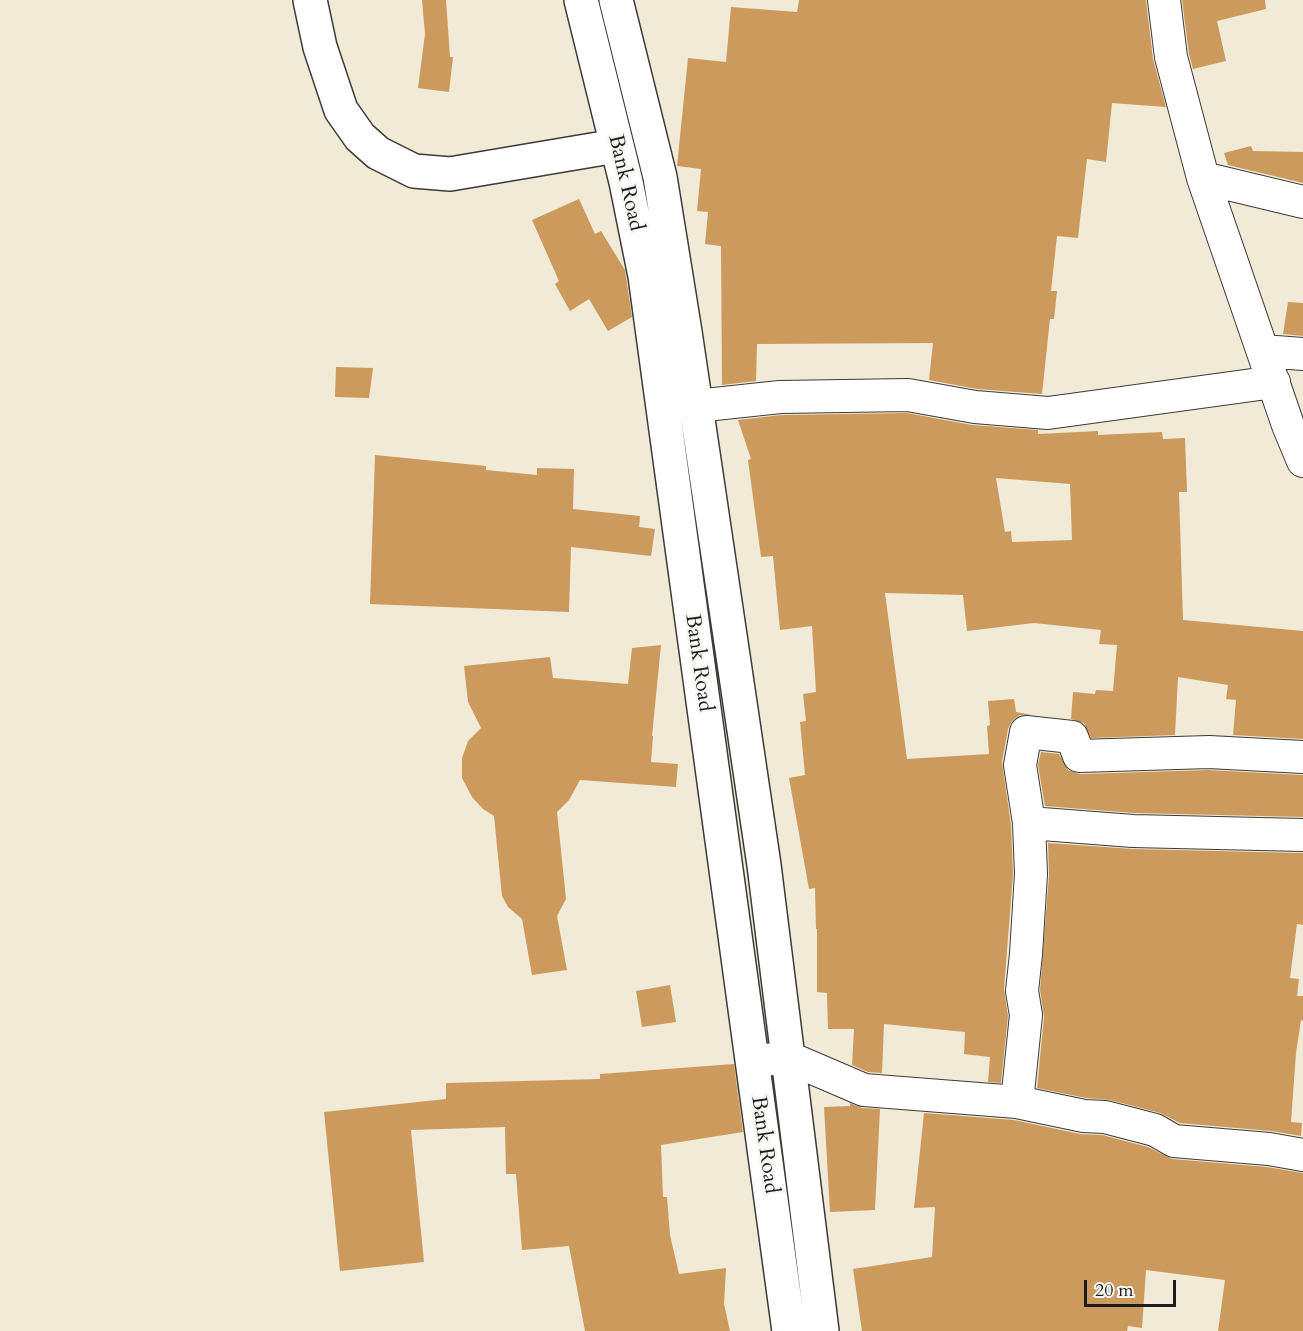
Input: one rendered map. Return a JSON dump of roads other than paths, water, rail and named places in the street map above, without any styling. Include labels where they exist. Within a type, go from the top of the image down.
[{"type":"main road","points":[[310,0],[320,47],[341,110],[360,137],[372,148],[414,171],[450,174],[616,146]]},
{"type":"main road","name":"Bank Road","points":[[581,0],[645,276],[789,1331]]},
{"type":"main road","name":"Bank Road","points":[[616,0],[660,177],[696,406],[762,853],[822,1331]]},
{"type":"street","points":[[1164,0],[1171,57],[1203,178],[1303,461]]},
{"type":"street","points":[[1203,178],[1303,202]]},
{"type":"street","points":[[1263,351],[1303,354]]},
{"type":"street","points":[[696,406],[780,397],[908,394],[975,407],[1048,413],[1274,382]]},
{"type":"street","points":[[1017,1102],[1026,1015],[1022,992],[1031,874],[1029,823],[1020,765],[1026,732],[1072,737],[1079,756],[1209,752],[1303,757]]},
{"type":"street","points":[[1029,823],[1133,831],[1303,835]]},
{"type":"street","points":[[752,1062],[787,1057],[864,1090],[1017,1102],[1084,1116],[1105,1117],[1155,1130],[1174,1141],[1269,1149],[1303,1155]]}]
